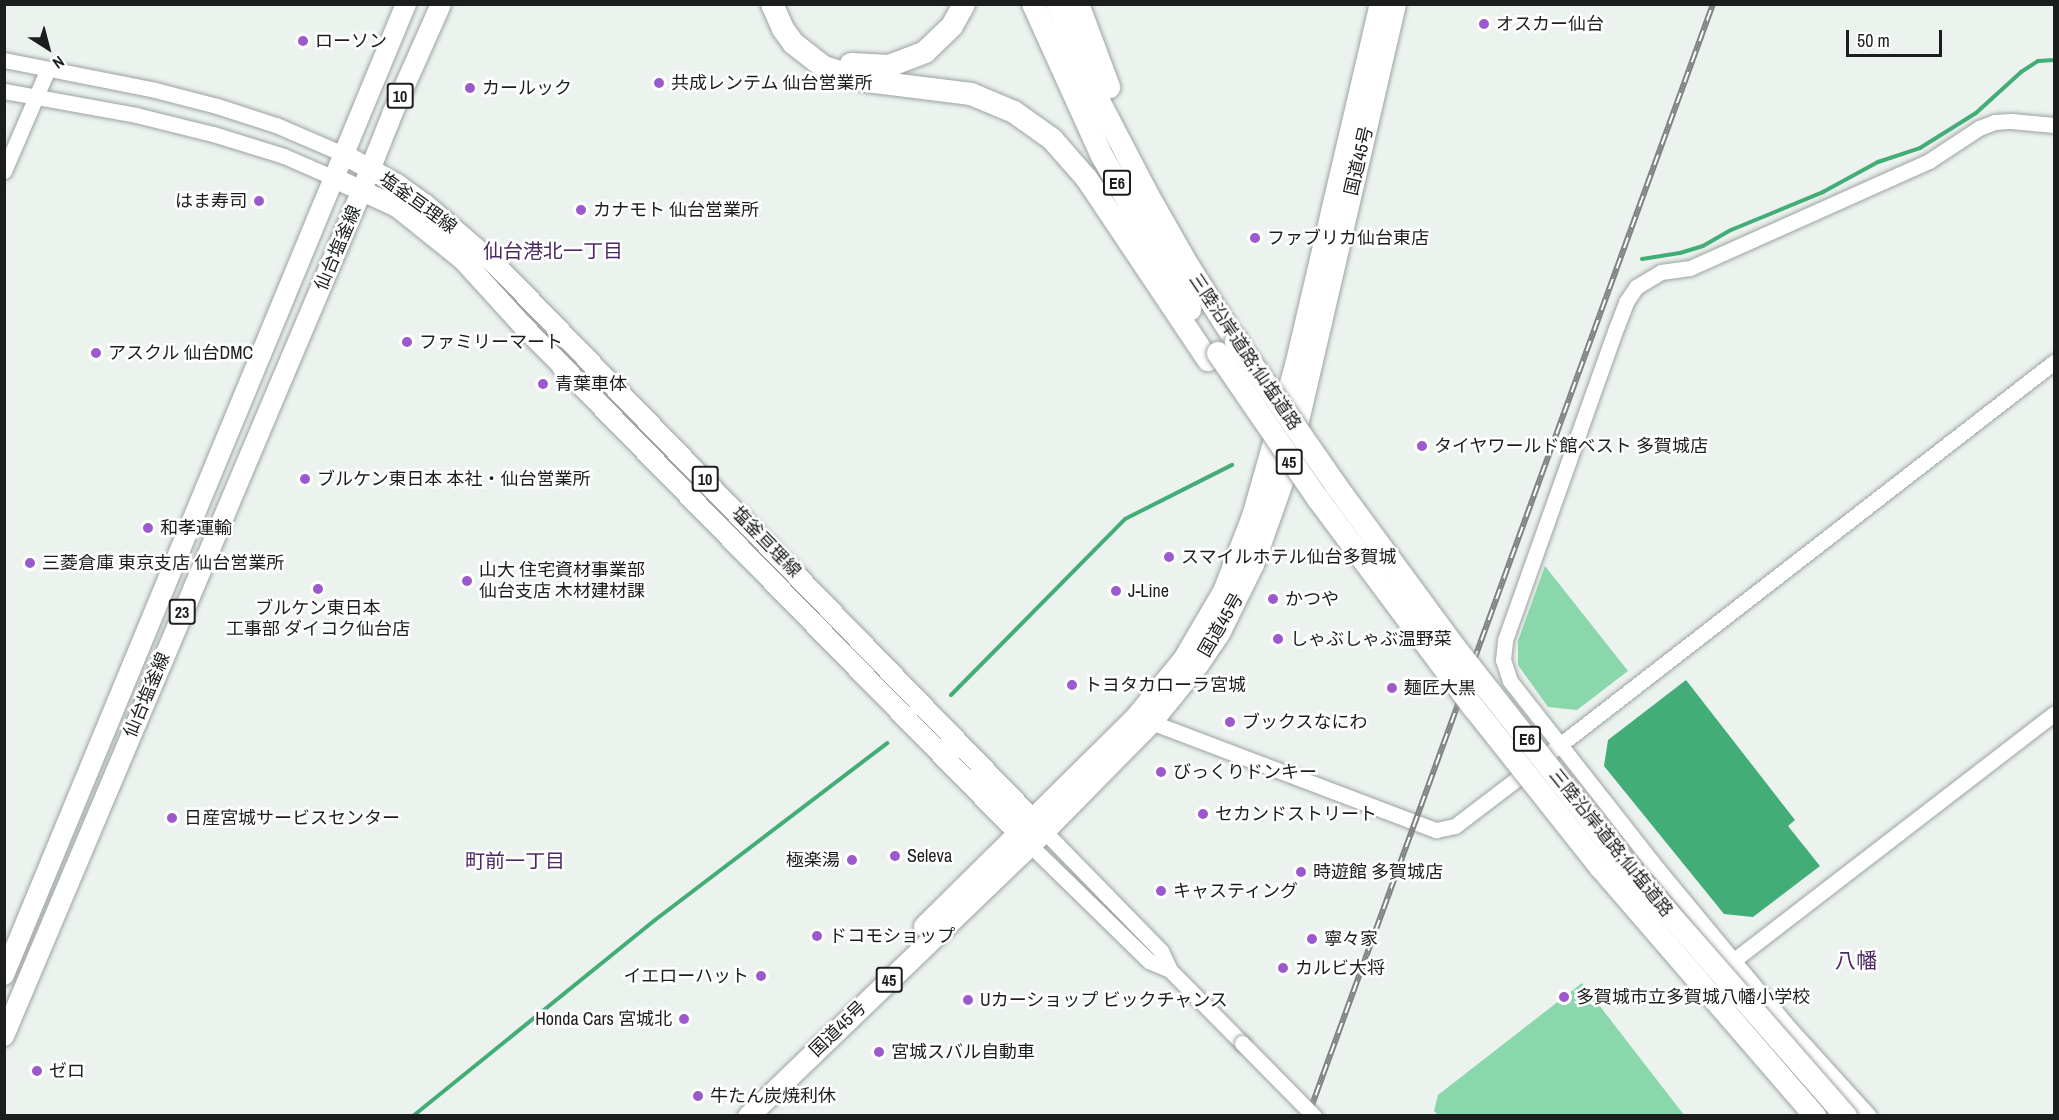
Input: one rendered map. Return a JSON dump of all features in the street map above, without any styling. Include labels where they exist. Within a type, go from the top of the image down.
[{"type":"highway","points":[[772,4],[783,29],[793,43],[824,68],[867,81],[971,94],[1014,112],[1052,140],[1087,180],[1213,357]]},
{"type":"highway","points":[[786,4],[803,35],[820,50],[836,59],[871,67],[889,66],[925,52],[952,26],[964,4]]},
{"type":"highway","name":"三陸沿岸道路;仙塩道路","points":[[1033,4],[1102,156],[1213,357],[1258,430],[1318,499],[1474,708],[1601,868],[1815,1116]]},
{"type":"highway","name":"三陸沿岸道路;仙塩道路","points":[[1057,4],[1098,99],[1139,177],[1189,267],[1282,410],[1453,645],[1603,837],[1846,1116]]},
{"type":"highway","points":[[1078,4],[1109,87],[1133,140],[1197,261],[1233,336]]},
{"type":"highway","name":"国道45号","points":[[748,1116],[1031,832],[1137,715],[1183,659],[1223,591],[1240,551],[1294,365],[1380,4]]},
{"type":"highway","name":"国道45号","points":[[731,1116],[1031,832],[1151,722],[1198,664],[1219,633],[1253,564],[1294,441],[1395,4]]},
{"type":"main road","name":"10","points":[[334,178],[406,4]]},
{"type":"main road","name":"塩釜亘理線","points":[[362,190],[393,112],[441,4]]},
{"type":"main road","name":"塩釜亘理線","points":[[343,154],[371,168],[425,204],[512,280],[1031,832]]},
{"type":"main road","name":"塩釜亘理線","points":[[334,178],[397,207],[463,260],[524,327],[1031,832]]},
{"type":"main road","name":"仙台塩釜線","points":[[4,975],[334,178]]},
{"type":"main road","name":"仙台塩釜線","points":[[4,1036],[362,190]]},
{"type":"street","points":[[4,60],[155,90],[217,106],[276,125],[343,154]]},
{"type":"street","points":[[4,171],[48,69]]},
{"type":"street","points":[[4,91],[136,115],[213,134],[284,156],[334,178]]},
{"type":"street","points":[[1869,1116],[1790,1029],[1652,862],[1510,681],[1503,660],[1505,640],[1617,326],[1626,302],[1636,287],[1661,272],[1690,268],[1871,188],[1929,161],[1979,128],[1995,122],[2055,125]]},
{"type":"street","points":[[1151,722],[1436,830],[1455,826],[2055,362]]},
{"type":"street","points":[[1734,960],[2055,714]]},
{"type":"street","points":[[1031,832],[1149,961],[1170,970],[1314,1116]]},
{"type":"shaded area","points":[[1545,566],[1628,671],[1577,710],[1548,707],[1518,665],[1518,641]]},
{"type":"shaded area","points":[[1686,680],[1795,820],[1788,826],[1820,866],[1753,917],[1724,914],[1604,766],[1608,740]]},
{"type":"shaded area","points":[[1582,983],[1684,1115],[1438,1115],[1434,1111],[1438,1095]]},
{"type":"waterway","points":[[1642,259],[1680,253],[1703,246],[1731,230],[1823,192],[1878,162],[1920,148],[1976,113],[2021,72],[2038,61],[2054,60]]},
{"type":"waterway","points":[[951,695],[1125,519],[1232,465]]},
{"type":"waterway","points":[[413,1116],[655,920],[887,743]]},
{"type":"railway","points":[[1308,1116],[1713,4]]},
{"type":"place","name":"オスカー仙台","points":[[1484,24]]},
{"type":"place","name":"ローソン","points":[[303,41]]},
{"type":"place","name":"共成レンテム 仙台営業所","points":[[659,83]]},
{"type":"place","name":"カールック","points":[[470,88]]},
{"type":"place","name":"はま寿司","points":[[259,201]]},
{"type":"place","name":"カナモト 仙台営業所","points":[[581,210]]},
{"type":"place","name":"ファブリカ仙台東店","points":[[1255,238]]},
{"type":"place","name":"ファミリーマート","points":[[407,342]]},
{"type":"place","name":"アスクル 仙台DMC","points":[[96,353]]},
{"type":"place","name":"青葉車体","points":[[543,384]]},
{"type":"place","name":"タイヤワールド館ベスト 多賀城店","points":[[1422,446]]},
{"type":"place","name":"ブルケン東日本 本社・仙台営業所","points":[[305,479]]},
{"type":"place","name":"和孝運輸","points":[[148,528]]},
{"type":"place","name":"スマイルホテル仙台多賀城","points":[[1169,557]]},
{"type":"place","name":"三菱倉庫 東京支店 仙台営業所","points":[[30,563]]},
{"type":"place","name":"山大 住宅資材事業部 仙台支店 木材建材課","points":[[467,581]]},
{"type":"place","name":"ブルケン東日本 工事部 ダイコク仙台店","points":[[318,589]]},
{"type":"place","name":"J-Line","points":[[1116,591]]},
{"type":"place","name":"かつや","points":[[1273,599]]},
{"type":"place","name":"しゃぶしゃぶ温野菜","points":[[1278,639]]},
{"type":"place","name":"トヨタカローラ宮城","points":[[1072,685]]},
{"type":"place","name":"麺匠大黒","points":[[1392,688]]},
{"type":"place","name":"ブックスなにわ","points":[[1230,722]]},
{"type":"place","name":"びっくりドンキー","points":[[1161,772]]},
{"type":"place","name":"セカンドストリート","points":[[1203,814]]},
{"type":"place","name":"日産宮城サービスセンター","points":[[172,818]]},
{"type":"place","name":"Seleva","points":[[895,856]]},
{"type":"place","name":"極楽湯","points":[[852,860]]},
{"type":"place","name":"時遊館 多賀城店","points":[[1301,872]]},
{"type":"place","name":"キャスティング","points":[[1161,891]]},
{"type":"place","name":"ドコモショップ","points":[[817,936]]},
{"type":"place","name":"寧々家","points":[[1312,939]]},
{"type":"place","name":"カルビ大将","points":[[1283,968]]},
{"type":"place","name":"イエローハット","points":[[761,976]]},
{"type":"place","name":"多賀城市立多賀城八幡小学校","points":[[1564,997]]},
{"type":"place","name":"Uカーショップ ビックチャンス","points":[[968,1000]]},
{"type":"place","name":"Honda Cars 宮城北","points":[[684,1019]]},
{"type":"place","name":"宮城スバル自動車","points":[[879,1052]]},
{"type":"place","name":"ゼロ","points":[[37,1071]]},
{"type":"place","name":"牛たん炭焼利休","points":[[698,1096]]},
{"type":"district","name":"仙台港北一丁目","points":[[553,250]]},
{"type":"district","name":"町前一丁目","points":[[515,860]]},
{"type":"district","name":"八幡","points":[[1856,961]]}]
